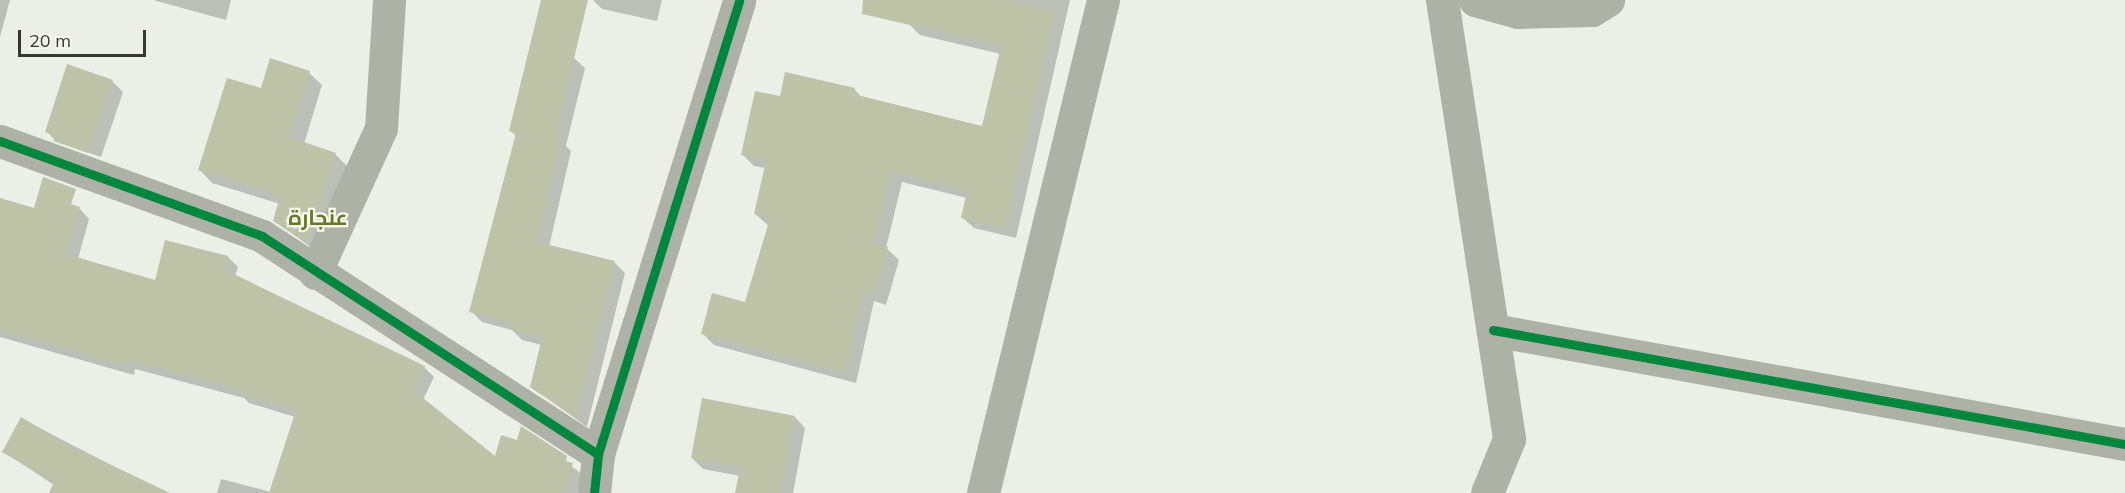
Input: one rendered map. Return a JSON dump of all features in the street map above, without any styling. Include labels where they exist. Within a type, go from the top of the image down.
[{"type":"street","points":[[315,273],[381,128],[389,0]]},
{"type":"street","points":[[594,493],[598,454],[739,0]]},
{"type":"street","points":[[983,493],[1104,0]]},
{"type":"street","points":[[1442,0],[1509,439],[1486,493]]},
{"type":"street","points":[[1475,0],[1518,12],[1592,10],[1608,0]]},
{"type":"street","points":[[0,141],[262,236],[315,273],[598,454]]},
{"type":"street","points":[[1493,330],[2125,444]]},
{"type":"building","points":[[541,0],[588,0],[555,138],[561,139],[537,242],[615,261],[576,418],[530,387],[542,338],[509,329],[511,323],[469,312],[516,133],[509,131]]},
{"type":"building","points":[[863,0],[1009,0],[1055,11],[1005,228],[961,218],[967,191],[891,172],[873,244],[888,247],[875,294],[863,291],[845,373],[701,334],[712,293],[745,302],[770,218],[754,214],[766,161],[741,155],[755,91],[780,96],[785,72],[855,88],[853,94],[982,126],[1001,46],[862,14]]},
{"type":"building","points":[[270,58],[310,71],[289,137],[336,153],[307,243],[273,221],[280,196],[198,170],[227,78],[261,88]]},
{"type":"building","points":[[67,64],[113,80],[88,153],[54,141],[56,136],[45,132]]},
{"type":"building","points":[[43,177],[76,189],[71,204],[80,207],[66,254],[155,280],[165,240],[228,256],[223,269],[425,366],[413,390],[495,456],[501,435],[517,440],[521,426],[567,456],[566,461],[573,463],[565,493],[269,493],[296,410],[237,393],[238,389],[125,360],[123,365],[0,330],[0,198],[34,208]]},
{"type":"building","points":[[702,398],[795,416],[780,493],[735,493],[740,468],[691,458]]},
{"type":"building","points":[[21,417],[67,444],[170,493],[49,493],[54,482],[2,452]]},
{"type":"cycle path","points":[[594,493],[598,454],[739,0]]},
{"type":"cycle path","points":[[0,141],[262,236],[598,454]]},
{"type":"cycle path","points":[[1493,330],[2125,444]]},
{"type":"district","name":"عنجارة","points":[[318,217]]}]
